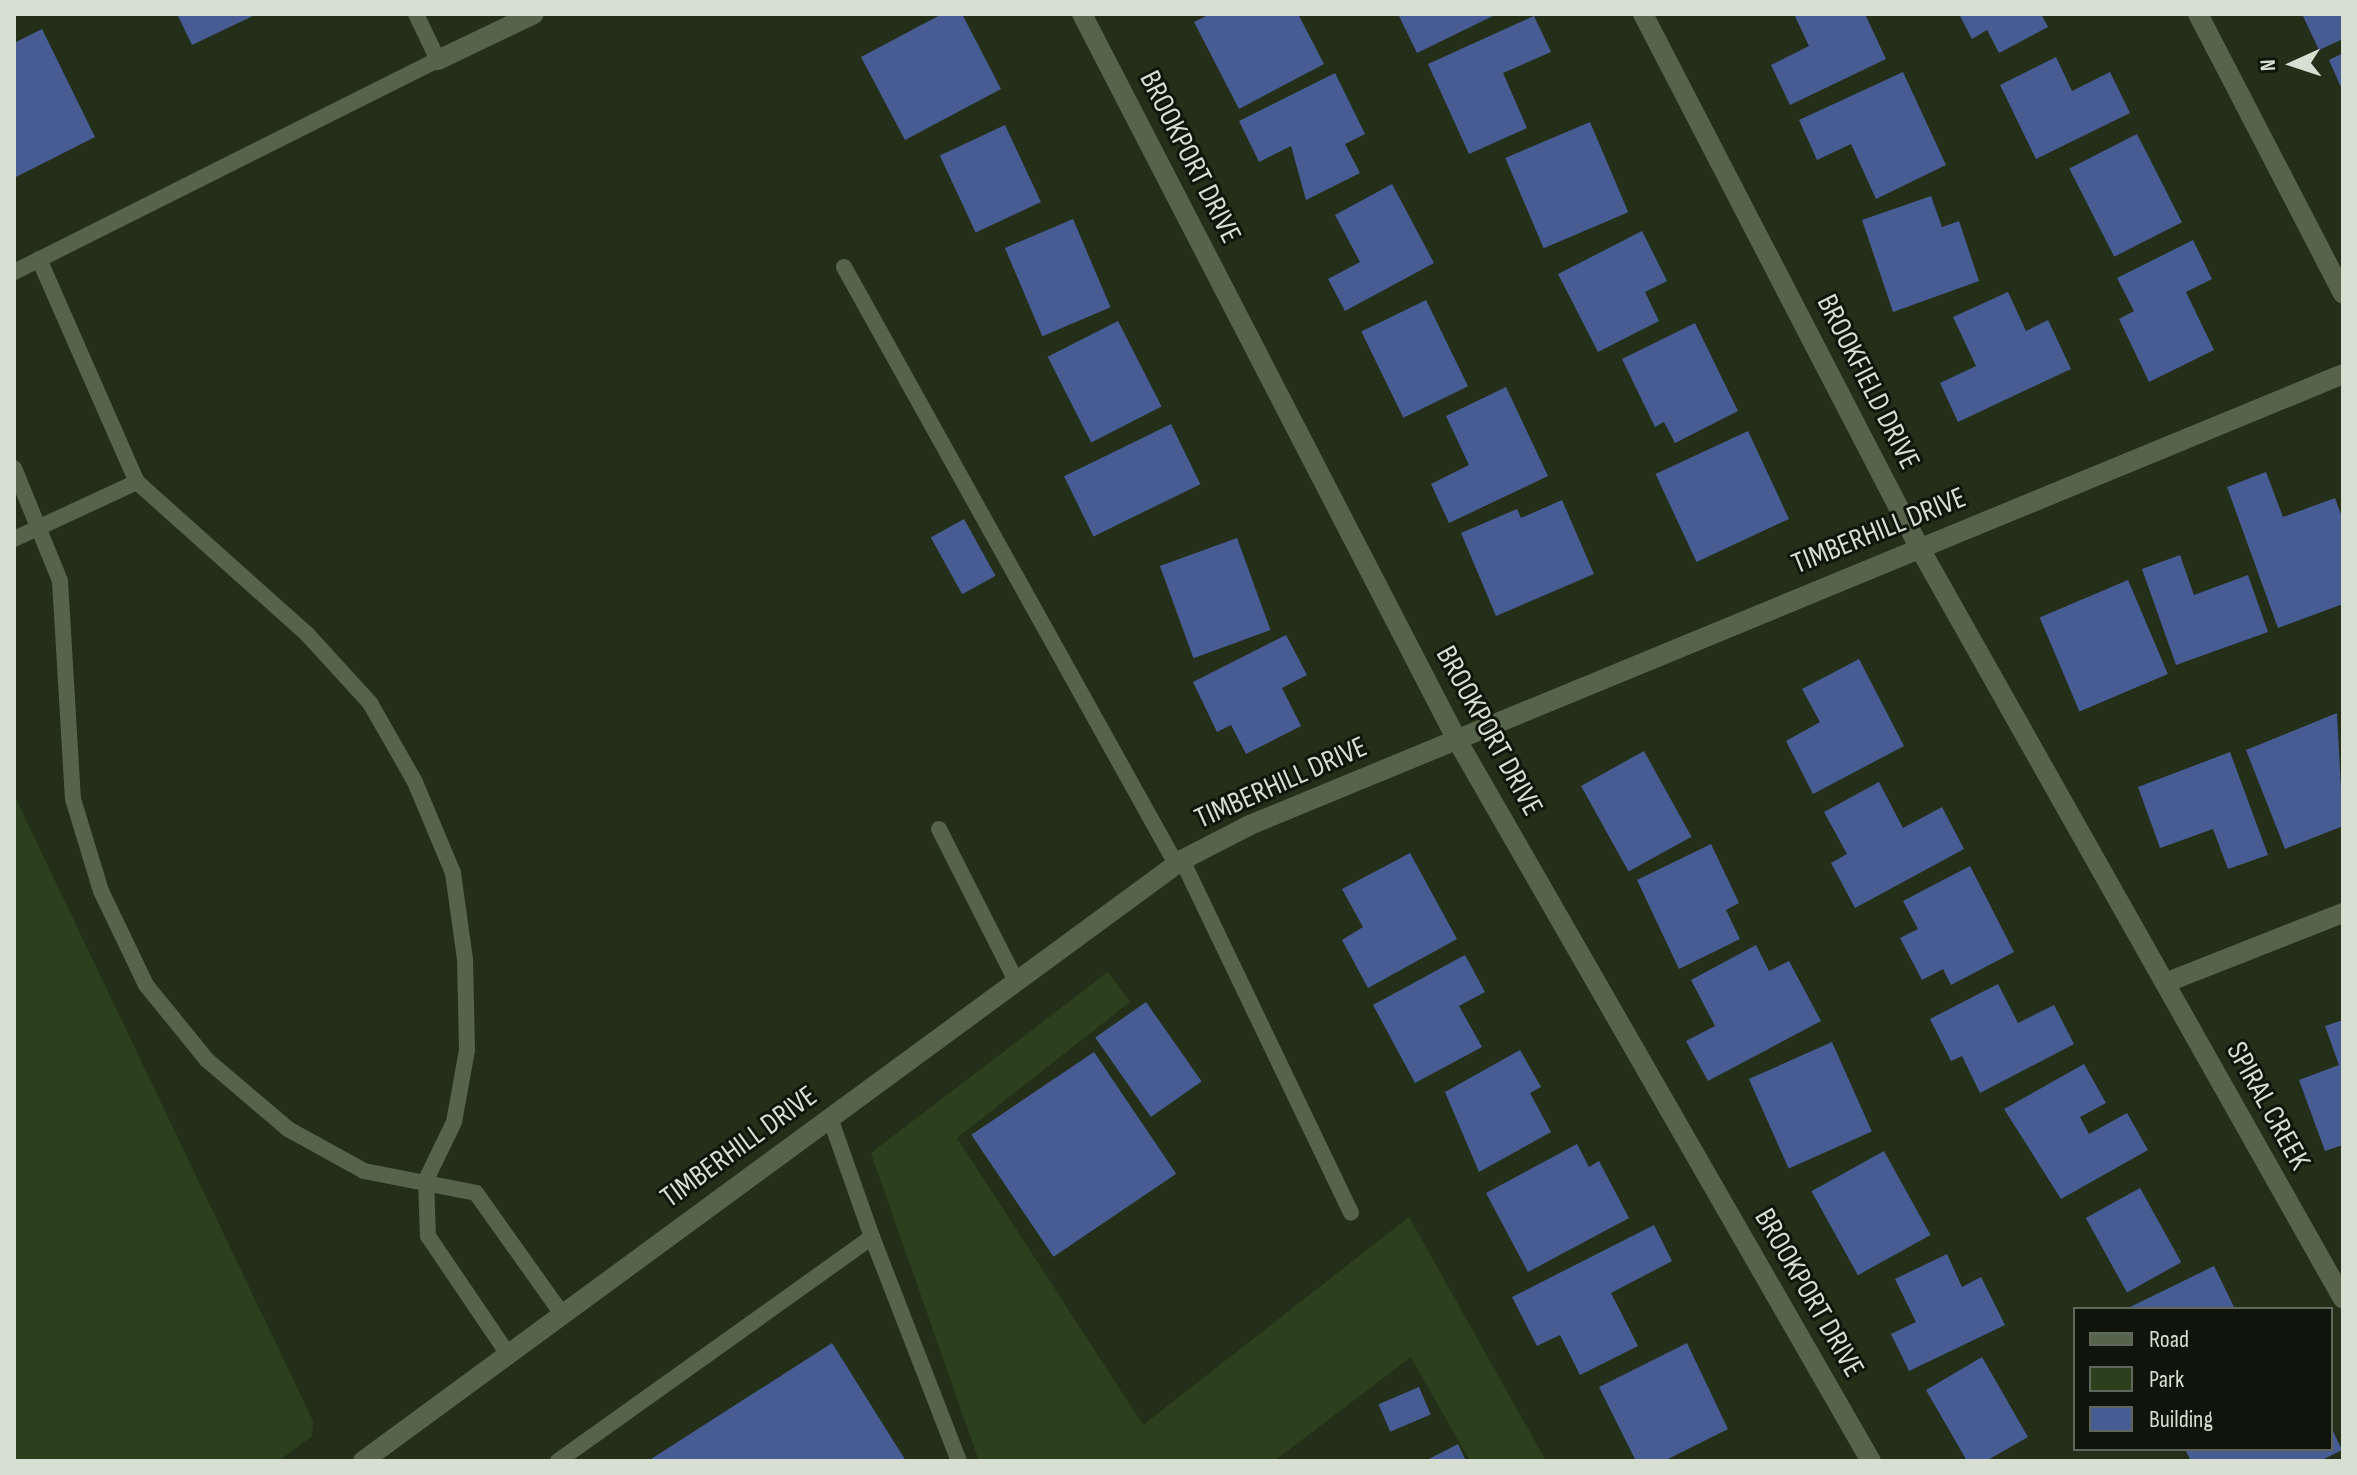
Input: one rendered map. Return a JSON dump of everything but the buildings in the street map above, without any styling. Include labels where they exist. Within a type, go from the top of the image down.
[{"type":"street","points":[[438,60],[534,14]]},
{"type":"street","name":"BROOKPORT DRIVE","points":[[1082,14],[1457,740],[1871,1461]]},
{"type":"street","name":"BROOKFIELD DRIVE","points":[[1643,14],[1919,547],[2165,983]]},
{"type":"street","points":[[2198,14],[2343,294]]},
{"type":"street","name":"TIMBERHILL DRIVE","points":[[363,1461],[1179,862],[1457,740],[2343,374]]},
{"type":"street","points":[[2165,983],[2343,913]]},
{"type":"street","name":"SPIRAL CREEK","points":[[2165,983],[2343,1299]]},
{"type":"lane","points":[[14,272],[438,60],[416,14]]},
{"type":"lane","points":[[39,259],[137,482],[307,634],[370,703],[415,782],[453,873],[467,1050],[454,1122],[426,1180],[428,1236],[508,1354]]},
{"type":"lane","points":[[844,267],[1179,862],[1351,1213]]},
{"type":"lane","points":[[14,468],[41,527],[60,581],[73,799],[101,891],[146,985],[207,1060],[288,1129],[364,1171],[426,1180],[476,1193],[562,1314]]},
{"type":"lane","points":[[14,539],[137,482]]},
{"type":"lane","points":[[939,829],[1016,981]]},
{"type":"lane","points":[[830,1118],[872,1237],[959,1461]]},
{"type":"lane","points":[[558,1461],[872,1237]]},
{"type":"green space","points":[[14,795],[313,1421],[312,1436],[279,1461],[14,1461]]},
{"type":"green space","points":[[1108,972],[1130,1002],[957,1138],[1143,1425],[1409,1217],[1546,1461],[1470,1461],[1411,1357],[1274,1461],[979,1461],[871,1153]]}]
